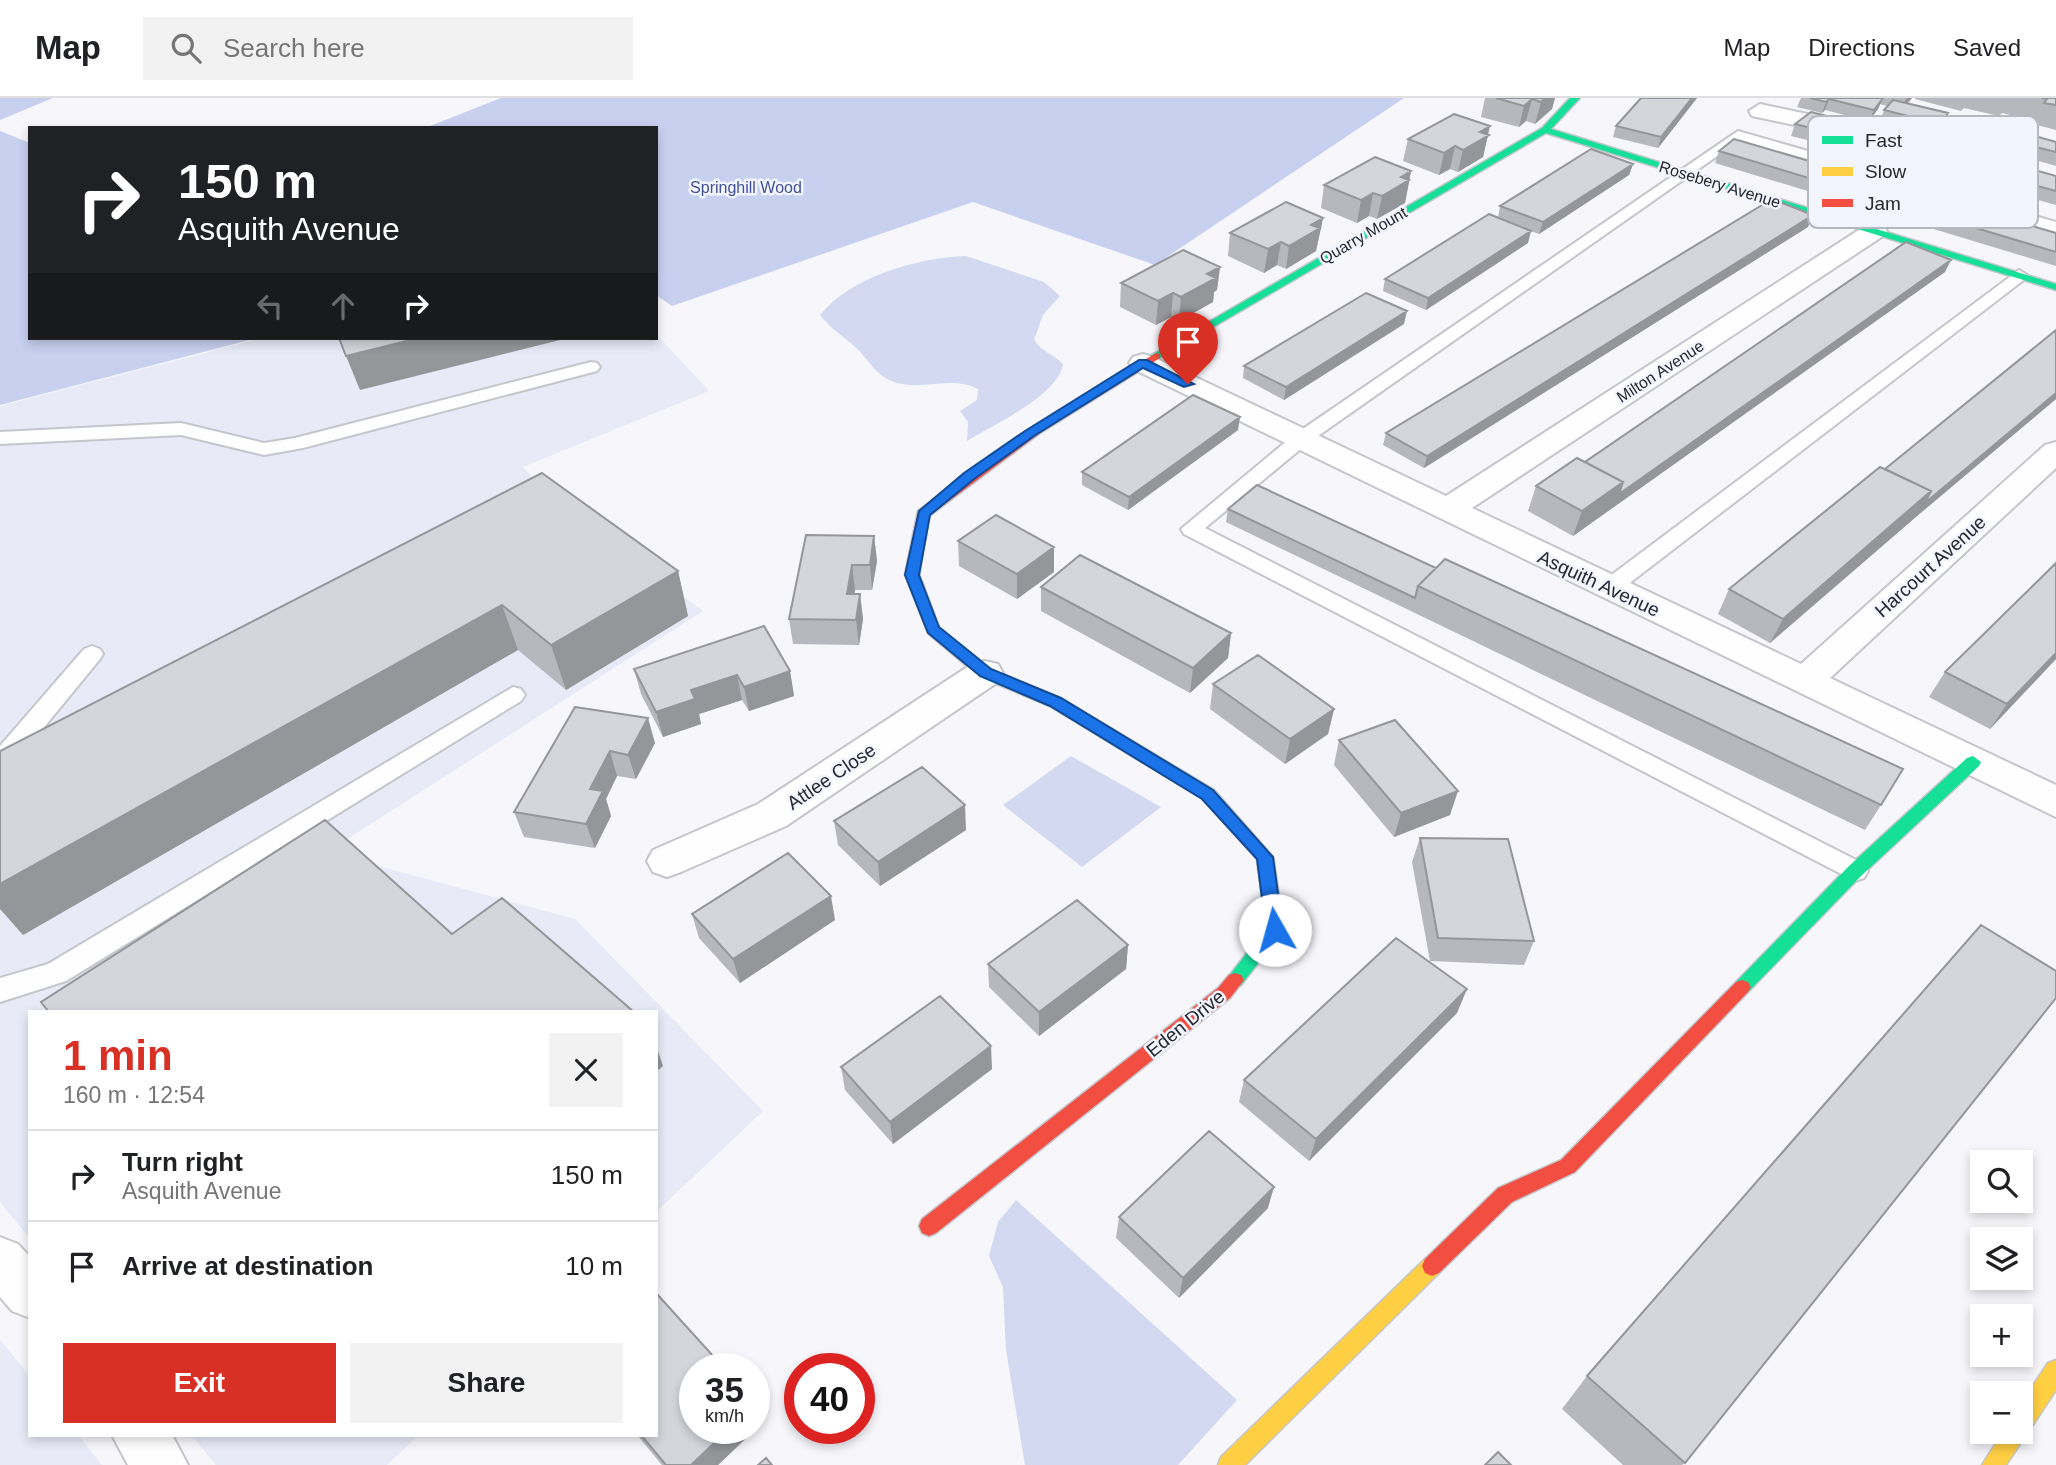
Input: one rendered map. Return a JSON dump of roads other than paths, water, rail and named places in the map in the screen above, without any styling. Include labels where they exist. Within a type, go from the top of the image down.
[{"type":"main road","name":"Quarry Mount","points":[[1143,363],[1545,130],[1575,98]]},
{"type":"main road","name":"Rosebery Avenue","points":[[1545,130],[1808,211]]},
{"type":"main road","name":"Rosebery Avenue","points":[[1864,228],[2056,287]]},
{"type":"main road","name":"Eden Drive","points":[[929,1226],[1224,993],[1275,930],[1265,857],[1208,794],[1055,702],[985,673],[933,630],[912,575],[923,514],[969,476],[1029,434],[1143,363]]},
{"type":"main road","points":[[1228,1465],[1505,1195],[1568,1166],[1855,871],[1973,762]]},
{"type":"main road","points":[[2033,1405],[2056,1371]]},
{"type":"main road","points":[[1993,1465],[2007,1444]]},
{"type":"street","points":[[1760,111],[1808,121]]},
{"type":"street","name":"Milton Avenue","points":[[1447,510],[1874,231]]},
{"type":"street","name":"Asquith Avenue","points":[[1143,363],[2056,802]]},
{"type":"street","name":"Harcourt Avenue","points":[[1805,681],[2056,451]]},
{"type":"street","name":"Attlee Close","points":[[667,861],[772,815],[985,673]]},
{"type":"street","points":[[0,1261],[28,1291]]},
{"type":"street","points":[[140,1437],[161,1465]]},
{"type":"lane","points":[[1808,155],[1738,135],[1301,439],[1191,529],[1855,871]]},
{"type":"lane","points":[[2038,222],[2056,227]]},
{"type":"lane","points":[[1610,587],[2019,275]]},
{"type":"lane","points":[[0,438],[181,429],[264,449],[296,444],[591,367]]},
{"type":"lane","points":[[0,758],[15,747],[92,654]]},
{"type":"lane","points":[[0,990],[56,973],[513,695]]},
{"type":"park label","name":"Springhill Wood","points":[[746,187]]}]
